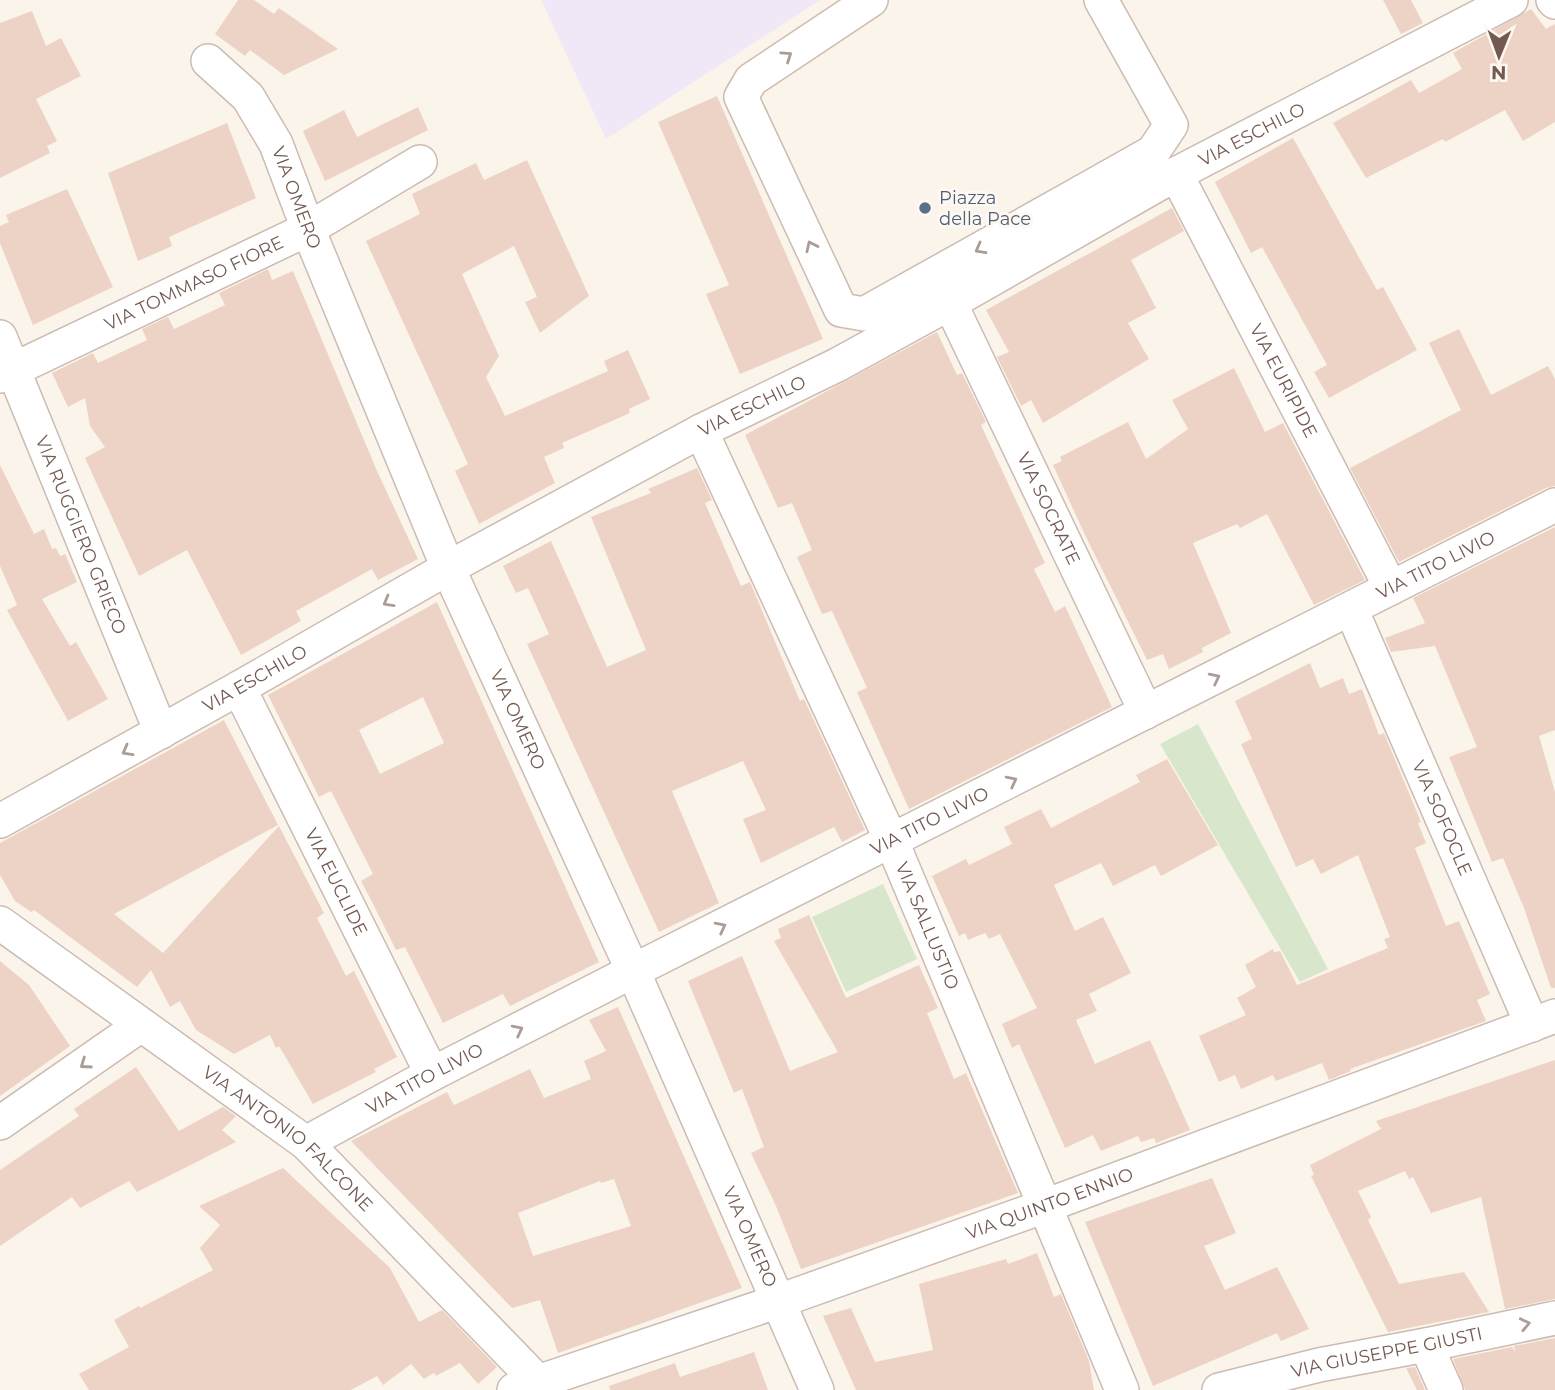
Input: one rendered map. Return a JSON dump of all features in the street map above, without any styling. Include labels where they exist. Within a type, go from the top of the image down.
[{"type":"street","points":[[871,0],[751,80],[741,97],[841,310],[864,314],[1088,207],[1153,152],[1171,125],[1101,0]]},
{"type":"street","name":"VIA ESCHILO","points":[[0,821],[447,568],[701,432],[837,365],[950,303],[1088,207],[1176,174],[1511,0]]},
{"type":"street","name":"VIA OMERO","points":[[208,61],[248,97],[276,144],[308,229],[447,568],[633,971],[817,1390]]},
{"type":"street","name":"VIA TOMMASO FIORE","points":[[6,372],[308,229],[420,162]]},
{"type":"street","name":"VIA EURIPIDE","points":[[1176,174],[1391,588]]},
{"type":"street","name":"VIA SOCRATE","points":[[950,303],[1146,712]]},
{"type":"street","name":"VIA RUGGIERO GRIECO","points":[[0,337],[6,372],[161,732]]},
{"type":"street","name":"VIA SALLUSTIO","points":[[701,432],[892,842],[1122,1390]]},
{"type":"street","name":"VIA TITO LIVIO","points":[[306,1143],[432,1074],[633,971],[1555,505]]},
{"type":"street","name":"VIA SOFOCLE","points":[[1351,609],[1543,1021]]},
{"type":"street","name":"VIA EUCLIDE","points":[[239,688],[432,1074]]},
{"type":"street","name":"VIA ANTONIO FALCONE","points":[[0,923],[306,1143],[535,1388]]},
{"type":"street","name":"VIA QUINTO ENNIO","points":[[535,1388],[1045,1206],[1543,1021]]},
{"type":"street","points":[[0,1123],[141,1025]]},
{"type":"street","name":"VIA GIUSEPPE GIUSTI","points":[[1219,1390],[1319,1377],[1426,1345],[1555,1318]]},
{"type":"street","points":[[1426,1345],[1446,1390]]},
{"type":"shaded area","points":[[541,0],[820,0],[606,139]]},
{"type":"green space","points":[[1198,724],[1328,969],[1300,982],[1160,744]]},
{"type":"green space","points":[[883,884],[917,959],[846,992],[812,917]]},
{"type":"building","points":[[238,0],[254,0],[274,14],[279,8],[338,49],[284,75],[250,50],[245,56],[215,34]]},
{"type":"building","points":[[1383,0],[1411,0],[1423,23],[1401,34]]},
{"type":"building","points":[[1531,9],[1546,29],[1555,24],[1555,122],[1523,141],[1505,110],[1445,142],[1443,139],[1366,178],[1333,123],[1411,80],[1419,93],[1462,69],[1453,53]]},
{"type":"building","points":[[32,11],[46,46],[61,38],[81,76],[36,99],[57,141],[47,146],[50,153],[0,178],[0,23]]},
{"type":"building","points":[[717,96],[823,339],[740,374],[706,294],[729,285],[658,122]]},
{"type":"building","points":[[418,107],[428,130],[325,181],[303,131],[344,110],[357,137]]},
{"type":"building","points":[[227,123],[256,198],[169,237],[172,246],[138,261],[108,173]]},
{"type":"building","points":[[1293,138],[1377,290],[1383,287],[1417,350],[1329,398],[1314,372],[1327,365],[1262,247],[1251,253],[1215,182]]},
{"type":"building","points":[[527,160],[589,296],[540,333],[525,302],[537,297],[514,246],[462,274],[499,356],[486,377],[505,416],[608,371],[604,361],[628,350],[650,399],[629,409],[630,413],[562,443],[564,448],[544,457],[555,483],[479,524],[455,471],[468,464],[366,241],[420,214],[412,194],[476,163],[484,180]]},
{"type":"building","points":[[67,189],[113,287],[33,325],[0,243],[0,226],[9,222],[6,215]]},
{"type":"building","points":[[1172,208],[1184,231],[1131,260],[1156,308],[1128,323],[1149,359],[1043,423],[1031,400],[1021,406],[997,357],[1009,352],[986,310]]},
{"type":"building","points":[[268,269],[272,280],[293,271],[377,471],[418,559],[378,580],[372,569],[296,611],[301,621],[241,655],[187,550],[139,576],[85,458],[105,447],[90,426],[85,398],[68,407],[52,373],[93,353],[98,363],[147,340],[142,329],[168,317],[174,329],[225,305],[219,293]]},
{"type":"building","points":[[1459,329],[1491,395],[1548,366],[1555,379],[1555,486],[1546,488],[1399,562],[1350,468],[1461,410],[1429,343]]},
{"type":"building","points":[[937,332],[957,375],[962,373],[986,422],[981,425],[1045,563],[1034,569],[1055,612],[1065,606],[1112,707],[909,809],[857,692],[867,688],[832,611],[822,614],[797,557],[812,550],[792,503],[778,508],[745,435]]},
{"type":"building","points":[[1234,368],[1265,432],[1283,423],[1365,580],[1314,605],[1267,514],[1240,528],[1237,524],[1193,543],[1231,633],[1202,648],[1203,652],[1169,669],[1163,654],[1147,660],[1053,465],[1062,461],[1060,457],[1128,422],[1146,459],[1188,429],[1172,400]]},
{"type":"building","points":[[0,465],[34,534],[44,529],[52,549],[56,548],[60,556],[65,554],[77,582],[42,599],[70,646],[76,642],[108,699],[68,721],[7,610],[17,605],[0,566]]},
{"type":"building","points":[[697,468],[712,500],[705,503],[741,586],[750,582],[800,701],[804,699],[865,830],[842,842],[834,827],[761,863],[743,819],[766,810],[743,761],[672,791],[719,903],[659,932],[527,644],[549,634],[528,588],[516,593],[503,566],[551,541],[607,667],[646,650],[591,517],[651,493],[648,489]]},
{"type":"building","points":[[1555,527],[1555,730],[1539,736],[1555,792],[1555,988],[1551,988],[1524,908],[1503,858],[1492,862],[1449,757],[1477,747],[1435,646],[1391,652],[1385,638],[1425,623],[1413,598]]},
{"type":"building","points":[[437,602],[599,962],[510,1006],[503,994],[443,1023],[405,947],[396,950],[361,881],[373,874],[331,791],[319,797],[268,695]],"holes":[[[423,697],[444,743],[380,774],[359,730]]]},
{"type":"building","points":[[1310,663],[1320,688],[1343,678],[1349,694],[1362,689],[1379,735],[1384,733],[1421,822],[1418,823],[1426,843],[1415,848],[1446,926],[1459,921],[1490,994],[1477,1000],[1486,1021],[1350,1069],[1351,1071],[1329,1080],[1322,1063],[1276,1081],[1273,1075],[1241,1089],[1235,1075],[1219,1082],[1199,1036],[1246,1015],[1237,998],[1256,987],[1245,965],[1273,949],[1274,952],[1280,951],[1297,985],[1388,948],[1384,939],[1390,937],[1358,855],[1321,874],[1313,859],[1296,867],[1241,744],[1252,739],[1235,701]]},
{"type":"building","points":[[224,720],[278,825],[114,914],[163,953],[279,826],[324,913],[317,918],[346,976],[354,971],[397,1057],[374,1069],[376,1072],[313,1104],[270,1035],[234,1054],[196,1030],[180,1001],[170,1007],[151,970],[137,987],[34,910],[31,912],[15,901],[0,875],[0,843]]},
{"type":"building","points":[[1167,759],[1218,845],[1161,876],[1155,865],[1113,886],[1101,863],[1054,885],[1075,931],[1103,917],[1131,973],[1089,994],[1097,1011],[1076,1020],[1095,1064],[1150,1040],[1190,1130],[1156,1143],[1154,1138],[1141,1142],[1138,1136],[1101,1151],[1093,1135],[1065,1148],[1019,1044],[1012,1048],[1002,1024],[1037,1008],[1000,934],[989,939],[985,933],[968,940],[965,933],[959,936],[932,876],[966,859],[969,865],[1012,844],[1004,827],[1041,809],[1051,828],[1140,782],[1136,775]]},
{"type":"building","points":[[809,915],[846,998],[919,965],[938,1008],[927,1013],[954,1079],[966,1073],[1018,1193],[801,1269],[751,1153],[764,1147],[742,1089],[734,1093],[688,981],[742,956],[790,1071],[838,1052],[774,941],[781,938],[778,929]]},
{"type":"building","points":[[0,961],[29,985],[70,1046],[0,1096]]},
{"type":"building","points":[[618,1007],[742,1288],[558,1353],[540,1300],[512,1308],[351,1141],[447,1092],[454,1105],[530,1069],[544,1098],[591,1079],[584,1061],[606,1051],[589,1020]],"holes":[[[614,1179],[631,1226],[533,1256],[518,1213],[600,1181],[601,1183]]]},
{"type":"building","points":[[1555,1060],[1555,1299],[1505,1309],[1481,1197],[1431,1213],[1413,1177],[1409,1179],[1405,1171],[1358,1191],[1371,1217],[1368,1220],[1399,1284],[1464,1272],[1489,1312],[1388,1332],[1311,1176],[1314,1175],[1310,1165],[1381,1129],[1376,1121]]},
{"type":"building","points":[[136,1067],[179,1131],[223,1107],[236,1116],[222,1130],[236,1142],[137,1192],[129,1181],[80,1208],[72,1197],[0,1246],[0,1170],[79,1116],[74,1109]]},
{"type":"building","points":[[283,1168],[390,1268],[419,1322],[442,1310],[497,1367],[478,1384],[460,1363],[436,1376],[434,1373],[424,1379],[411,1364],[383,1385],[377,1376],[351,1390],[89,1390],[79,1374],[129,1347],[114,1320],[213,1270],[200,1248],[220,1225],[199,1206]]},
{"type":"building","points":[[1212,1178],[1236,1233],[1204,1246],[1225,1290],[1277,1267],[1309,1329],[1281,1341],[1277,1333],[1153,1386],[1085,1222]]},
{"type":"building","points":[[1037,1253],[1054,1297],[1061,1294],[1089,1361],[1094,1390],[856,1390],[823,1316],[851,1308],[875,1362],[933,1350],[919,1284],[1006,1259],[1008,1264]]},
{"type":"building","points":[[1555,1338],[1555,1390],[1465,1390],[1453,1359],[1512,1347],[1515,1352],[1514,1346]]},
{"type":"building","points":[[754,1352],[768,1390],[610,1390],[609,1386],[675,1363],[680,1377]]},
{"type":"building","points":[[1415,1367],[1425,1390],[1417,1390],[1406,1368]]},
{"type":"place","name":"Piazza della Pace","points":[[925,208]]}]
